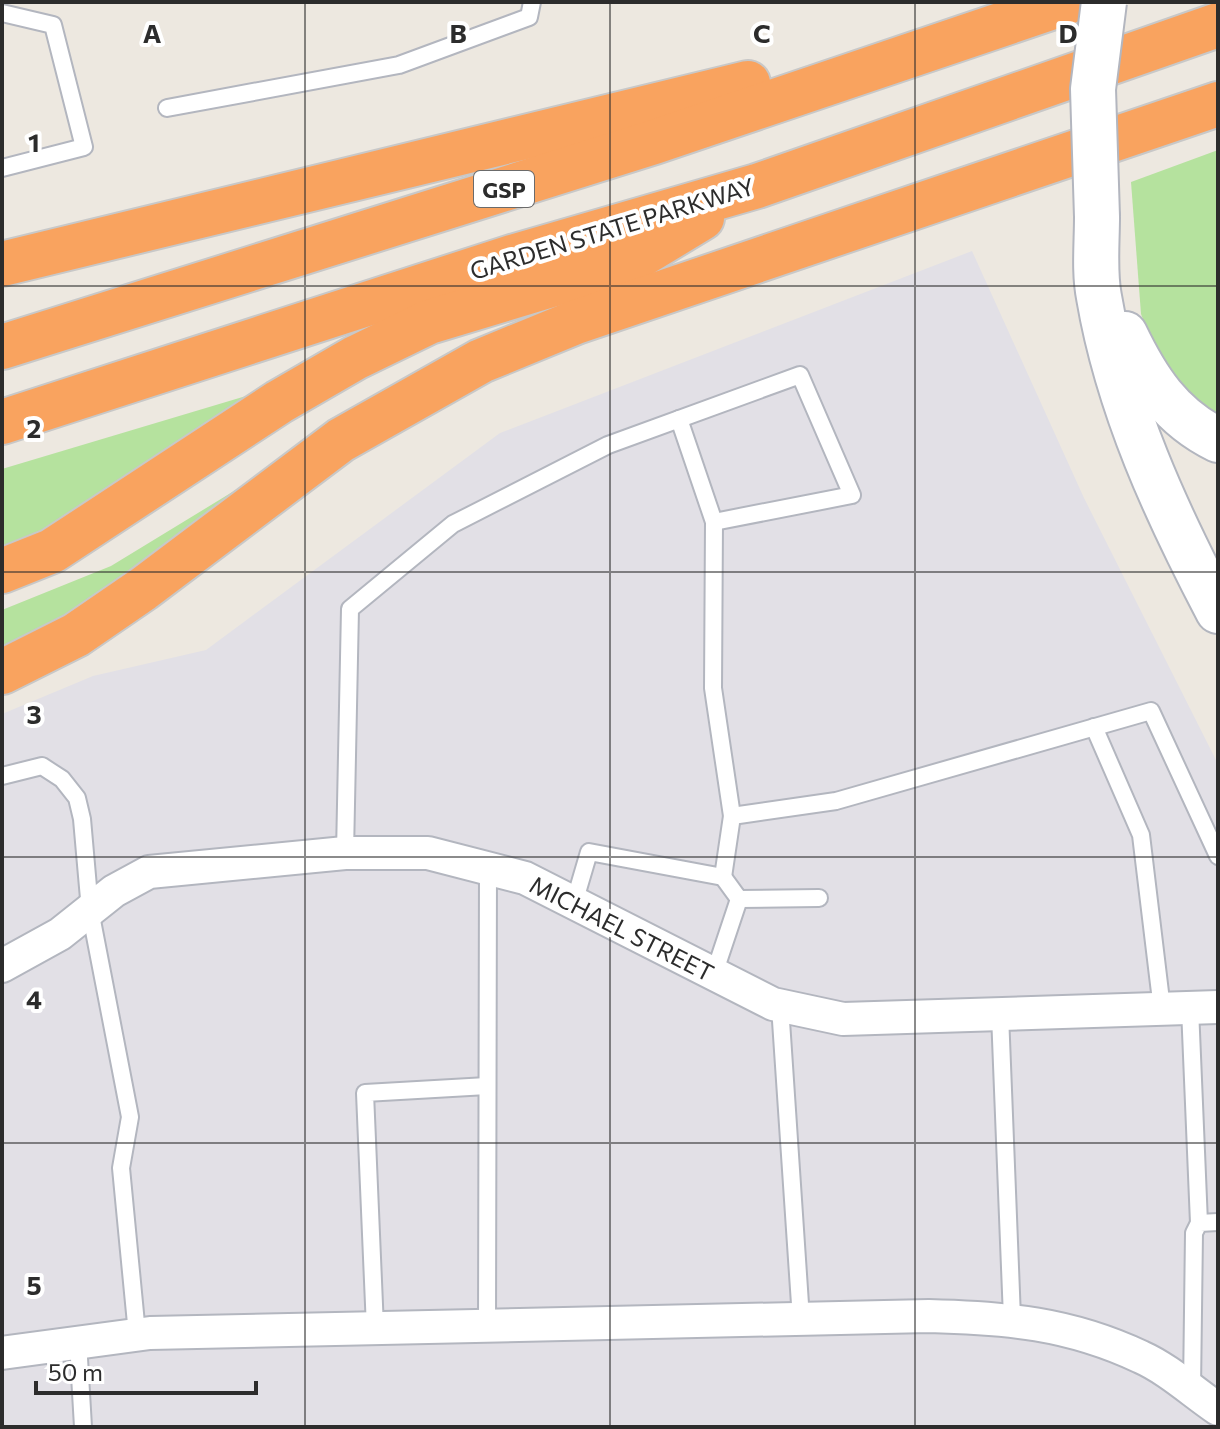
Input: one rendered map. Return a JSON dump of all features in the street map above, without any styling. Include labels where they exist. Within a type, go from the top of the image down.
[{"type":"highway","name":"GSP","points":[[2,347],[654,142],[1068,2]]},
{"type":"highway","points":[[2,264],[1004,23]]},
{"type":"highway","name":"GARDEN STATE PARKWAY","points":[[2,422],[498,261],[757,186],[1218,25]]},
{"type":"highway","points":[[2,672],[76,635],[132,597],[341,440],[481,361],[576,322],[1218,104]]},
{"type":"highway","points":[[2,571],[52,551],[279,402],[355,358],[429,322],[631,261],[757,186]]},
{"type":"street","points":[[1104,2],[1093,89],[1098,294],[1116,371],[1141,447],[1207,564],[1218,611]]},
{"type":"street","points":[[1097,217],[1116,314],[1142,371],[1174,413],[1218,440]]},
{"type":"street","name":"MICHAEL STREET","points":[[2,966],[60,934],[114,891],[149,872],[345,853],[428,853],[525,878],[780,1006],[843,1019],[1190,1008]]},
{"type":"street","points":[[2,1353],[137,1334],[801,1319],[1012,1318],[1086,1335],[1143,1358],[1218,1409]]},
{"type":"lane","points":[[167,108],[399,65],[529,17],[532,2]]},
{"type":"lane","points":[[2,13],[53,25],[84,147],[2,168]]},
{"type":"lane","points":[[345,853],[350,609],[453,524],[608,445],[800,375],[852,495],[714,522]]},
{"type":"lane","points":[[679,419],[714,522],[713,688],[732,816],[723,877]]},
{"type":"lane","points":[[732,816],[836,801],[1151,711],[1218,856]]},
{"type":"lane","points":[[1094,727],[1141,835],[1190,1008],[1199,1223],[1194,1233],[1191,1391]]},
{"type":"lane","points":[[2,776],[42,766],[62,779],[77,798],[82,819],[90,910],[130,1117],[121,1168],[137,1334]]},
{"type":"lane","points":[[574,903],[589,852],[723,877],[739,899]]},
{"type":"lane","points":[[487,1326],[488,868]]},
{"type":"lane","points":[[739,899],[819,898]]},
{"type":"lane","points":[[714,974],[739,899]]},
{"type":"lane","points":[[780,1006],[801,1319]]},
{"type":"lane","points":[[1000,1014],[1012,1318]]},
{"type":"lane","points":[[375,1328],[365,1093],[487,1086]]},
{"type":"lane","points":[[1199,1223],[1218,1222]]},
{"type":"lane","points":[[78,1341],[83,1427]]},
{"type":"shaded area","points":[[972,251],[1084,498],[1218,764],[1218,1427],[2,1427],[2,714],[93,676],[206,650],[500,433]]},
{"type":"green space","points":[[1218,150],[1218,422],[1172,397],[1141,314],[1131,182]]},
{"type":"green space","points":[[266,390],[2,559],[2,469]]},
{"type":"green space","points":[[298,452],[38,643],[2,653],[2,610],[111,566]]}]
